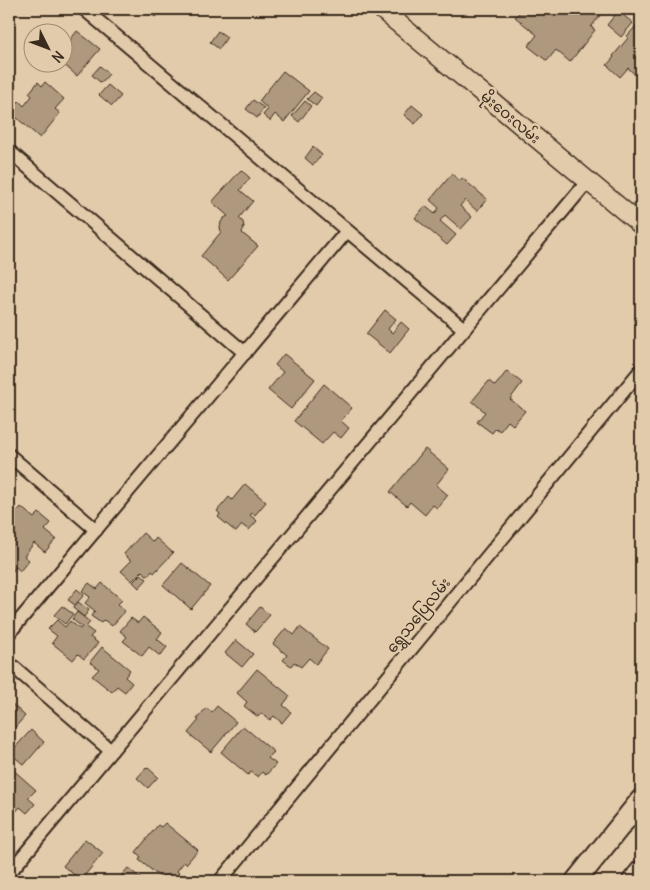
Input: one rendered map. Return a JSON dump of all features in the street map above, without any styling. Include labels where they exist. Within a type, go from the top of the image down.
[{"type":"main road","points":[[576,881],[641,800]]},
{"type":"main road","points":[[633,881],[641,871]]},
{"type":"street","points":[[84,9],[464,329]]},
{"type":"street","name":"မိုးဝေးလမ်း","points":[[381,9],[641,225]]},
{"type":"street","points":[[9,151],[244,353]]},
{"type":"street","points":[[17,881],[9,874],[588,180]]},
{"type":"street","points":[[9,633],[347,231]]},
{"type":"street","name":"ရွှေသပြေလမ်း","points":[[220,881],[641,370]]},
{"type":"street","points":[[9,455],[96,530]]},
{"type":"street","points":[[9,663],[111,751]]},
{"type":"building","points":[[147,9],[162,9],[155,17]]},
{"type":"building","points":[[523,9],[605,9],[591,27],[595,30],[570,62],[556,50],[547,61],[528,46],[537,35],[515,17]]},
{"type":"building","points":[[618,11],[633,23],[621,37],[607,25]]},
{"type":"building","points":[[637,25],[641,29],[641,80],[628,68],[620,77],[607,65]]},
{"type":"building","points":[[77,31],[100,49],[77,76],[72,72],[72,38]]},
{"type":"building","points":[[218,31],[227,37],[219,49],[210,42]]},
{"type":"building","points":[[100,66],[109,74],[101,83],[92,75]]},
{"type":"building","points":[[283,71],[309,91],[284,122],[275,114],[270,121],[263,115],[268,109],[259,101]]},
{"type":"building","points":[[38,82],[42,86],[45,82],[64,99],[55,109],[60,113],[40,138],[10,112],[19,101],[24,106],[32,96],[29,93]]},
{"type":"building","points":[[108,85],[121,96],[112,106],[99,95]]},
{"type":"building","points":[[314,92],[322,98],[316,106],[307,99]]},
{"type":"building","points":[[253,100],[264,108],[257,118],[246,109]]},
{"type":"building","points":[[305,101],[311,106],[299,122],[292,116]]},
{"type":"building","points":[[412,105],[423,114],[415,124],[404,115]]},
{"type":"building","points":[[313,147],[322,155],[313,165],[305,158]]},
{"type":"building","points":[[241,170],[250,178],[240,190],[253,201],[239,218],[243,222],[244,227],[242,233],[258,246],[228,280],[201,256],[221,232],[221,222],[228,216],[212,202]]},
{"type":"building","points":[[452,174],[460,181],[462,178],[487,199],[477,211],[465,200],[460,206],[472,217],[461,229],[445,215],[440,221],[456,235],[447,245],[415,218],[425,206],[435,214],[439,208],[430,200]]},
{"type":"building","points":[[385,310],[396,319],[388,329],[392,333],[401,322],[409,329],[390,353],[366,334]]},
{"type":"building","points":[[284,354],[315,379],[291,409],[268,390],[283,372],[275,365]]},
{"type":"building","points":[[507,371],[522,383],[510,399],[525,411],[513,425],[508,421],[500,431],[496,428],[492,433],[477,422],[485,412],[472,401],[489,381],[495,386]]},
{"type":"building","points":[[324,384],[352,408],[341,421],[349,428],[341,438],[333,432],[322,444],[294,421]]},
{"type":"building","points":[[425,449],[449,469],[436,485],[448,495],[437,508],[433,505],[425,515],[410,502],[407,506],[390,492]]},
{"type":"building","points":[[245,484],[266,502],[255,515],[252,513],[250,515],[257,521],[249,530],[242,525],[236,532],[218,517],[220,514],[217,511],[229,497],[232,500]]},
{"type":"building","points":[[21,507],[34,518],[39,513],[51,523],[45,530],[56,539],[45,552],[34,543],[24,556],[29,560],[20,571],[16,567],[12,572],[9,570],[9,521]]},
{"type":"building","points":[[143,533],[153,542],[156,538],[173,553],[154,573],[152,571],[148,576],[142,571],[132,581],[121,571],[131,561],[124,554]]},
{"type":"building","points":[[182,563],[210,586],[191,609],[163,585]]},
{"type":"building","points":[[141,574],[147,579],[139,588],[133,582]]},
{"type":"building","points":[[89,583],[97,589],[102,583],[122,600],[117,605],[125,611],[112,626],[104,620],[101,623],[91,616],[95,611],[85,603],[90,597],[82,591]]},
{"type":"building","points":[[77,589],[84,595],[75,605],[68,600]]},
{"type":"building","points":[[78,602],[89,610],[84,617],[73,608]]},
{"type":"building","points":[[62,606],[73,614],[65,624],[54,615]]},
{"type":"building","points":[[260,607],[270,615],[255,632],[246,624]]},
{"type":"building","points":[[77,612],[90,622],[86,627],[94,633],[90,637],[98,643],[84,659],[78,654],[73,660],[52,643],[57,636],[48,629],[57,620],[65,627],[70,621],[80,629],[82,627],[72,619]]},
{"type":"building","points":[[143,617],[162,632],[157,639],[167,647],[160,656],[149,647],[142,656],[123,641],[127,637],[120,631],[131,618],[138,623]]},
{"type":"building","points":[[300,627],[328,649],[316,664],[309,658],[301,667],[294,662],[291,666],[283,660],[287,655],[273,644],[286,628],[294,635]]},
{"type":"building","points":[[236,640],[253,654],[242,667],[225,653]]},
{"type":"building","points":[[102,647],[130,670],[125,677],[132,683],[125,692],[117,686],[112,692],[92,676],[99,669],[90,662]]},
{"type":"building","points":[[257,669],[290,696],[283,705],[291,712],[282,723],[274,716],[270,720],[261,713],[258,717],[244,706],[247,702],[237,693]]},
{"type":"building","points":[[9,701],[25,716],[10,733],[9,732]]},
{"type":"building","points":[[217,706],[236,722],[211,752],[188,733],[206,708],[212,712]]},
{"type":"building","points":[[243,726],[274,752],[268,758],[276,764],[266,775],[262,772],[258,777],[251,772],[248,775],[221,752]]},
{"type":"building","points":[[31,730],[44,742],[24,765],[10,753]]},
{"type":"building","points":[[10,767],[36,790],[28,798],[35,804],[27,813],[20,807],[13,815],[9,812]]},
{"type":"building","points":[[147,767],[158,777],[148,788],[137,778]]},
{"type":"building","points":[[165,823],[198,850],[186,864],[184,862],[177,871],[179,873],[172,881],[165,881],[139,860],[141,857],[136,852],[158,825],[161,827]]},
{"type":"building","points":[[85,839],[103,853],[81,880],[63,866]]},
{"type":"building","points":[[128,868],[144,881],[125,881],[120,877]]}]
